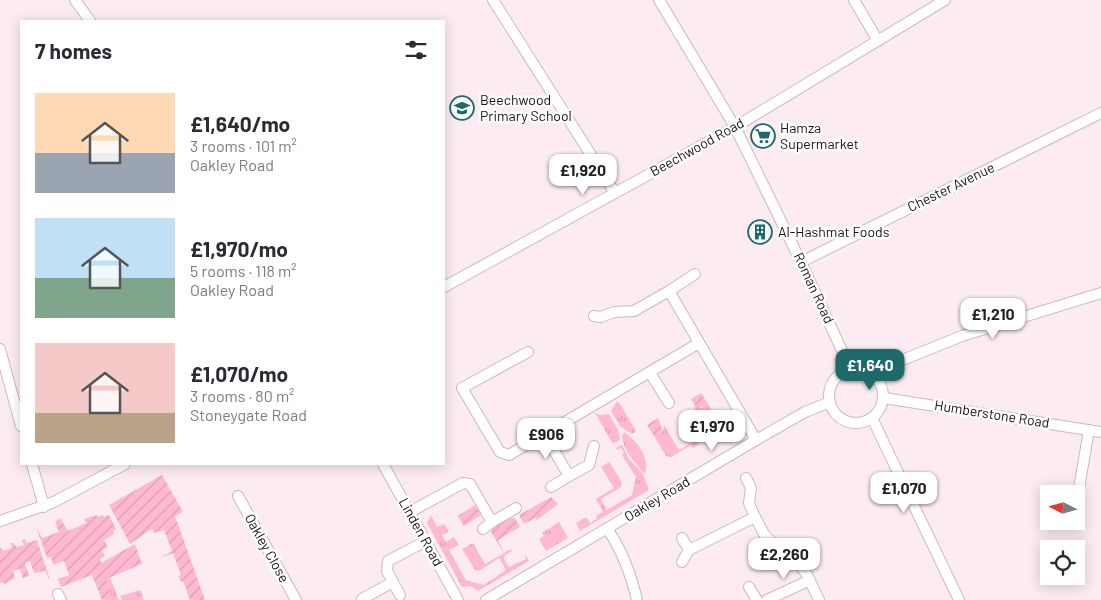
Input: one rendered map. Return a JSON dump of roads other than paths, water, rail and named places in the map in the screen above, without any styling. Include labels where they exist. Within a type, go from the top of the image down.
[{"type":"street","points":[[75,0],[89,20]]},
{"type":"street","points":[[493,0],[615,193]]},
{"type":"street","name":"Roman Road","points":[[659,0],[734,127],[801,262],[850,368]]},
{"type":"street","points":[[854,0],[878,41]]},
{"type":"street","name":"Beechwood Road","points":[[445,286],[734,127],[945,0]]},
{"type":"street","name":"Chester Avenue","points":[[801,262],[1101,113]]},
{"type":"street","points":[[594,316],[601,317],[614,312],[634,311],[695,274]]},
{"type":"street","points":[[669,291],[756,440]]},
{"type":"street","points":[[878,378],[890,365],[962,336],[1101,293]]},
{"type":"street","points":[[528,352],[462,388],[500,452],[509,455],[699,343]]},
{"type":"street","points":[[0,349],[20,419]]},
{"type":"street","points":[[850,368],[865,370],[878,378],[884,398],[882,406],[872,418],[855,423],[847,421],[833,410],[830,402],[831,385],[836,378],[850,368]]},
{"type":"street","points":[[650,373],[669,403]]},
{"type":"street","name":"Humberstone Road","points":[[884,398],[1101,432]]},
{"type":"street","name":"Oakley Road","points":[[486,600],[608,530],[756,440],[805,412],[830,402]]},
{"type":"street","points":[[872,418],[959,600]]},
{"type":"street","points":[[1079,485],[1088,430]]},
{"type":"street","points":[[545,435],[569,476]]},
{"type":"street","points":[[551,487],[589,465],[594,446]]},
{"type":"street","points":[[32,465],[44,507]]},
{"type":"street","points":[[0,521],[44,507],[123,465]]},
{"type":"street","name":"Linden Road","points":[[384,465],[458,600]]},
{"type":"street","points":[[746,478],[751,488],[749,503],[754,517],[764,534],[778,549],[798,561],[810,580],[819,600]]},
{"type":"street","points":[[410,512],[464,483],[470,484],[492,522]]},
{"type":"street","name":"Oakley Close","points":[[238,496],[296,600]]},
{"type":"street","points":[[483,529],[516,508]]},
{"type":"street","points":[[682,562],[689,550],[754,517]]},
{"type":"street","points":[[608,530],[621,548],[629,566],[638,600]]},
{"type":"street","points":[[682,538],[689,550]]},
{"type":"street","points":[[400,595],[387,571],[388,561],[426,541]]},
{"type":"street","points":[[768,600],[810,580]]},
{"type":"street","points":[[362,599],[393,582]]},
{"type":"street","points":[[749,587],[757,600]]},
{"type":"place","name":"Beechwood Primary School","points":[[462,108]]},
{"type":"place","name":"Hamza Supermarket","points":[[763,136]]},
{"type":"place","name":"Al-Hashmat Foods","points":[[760,232]]}]
